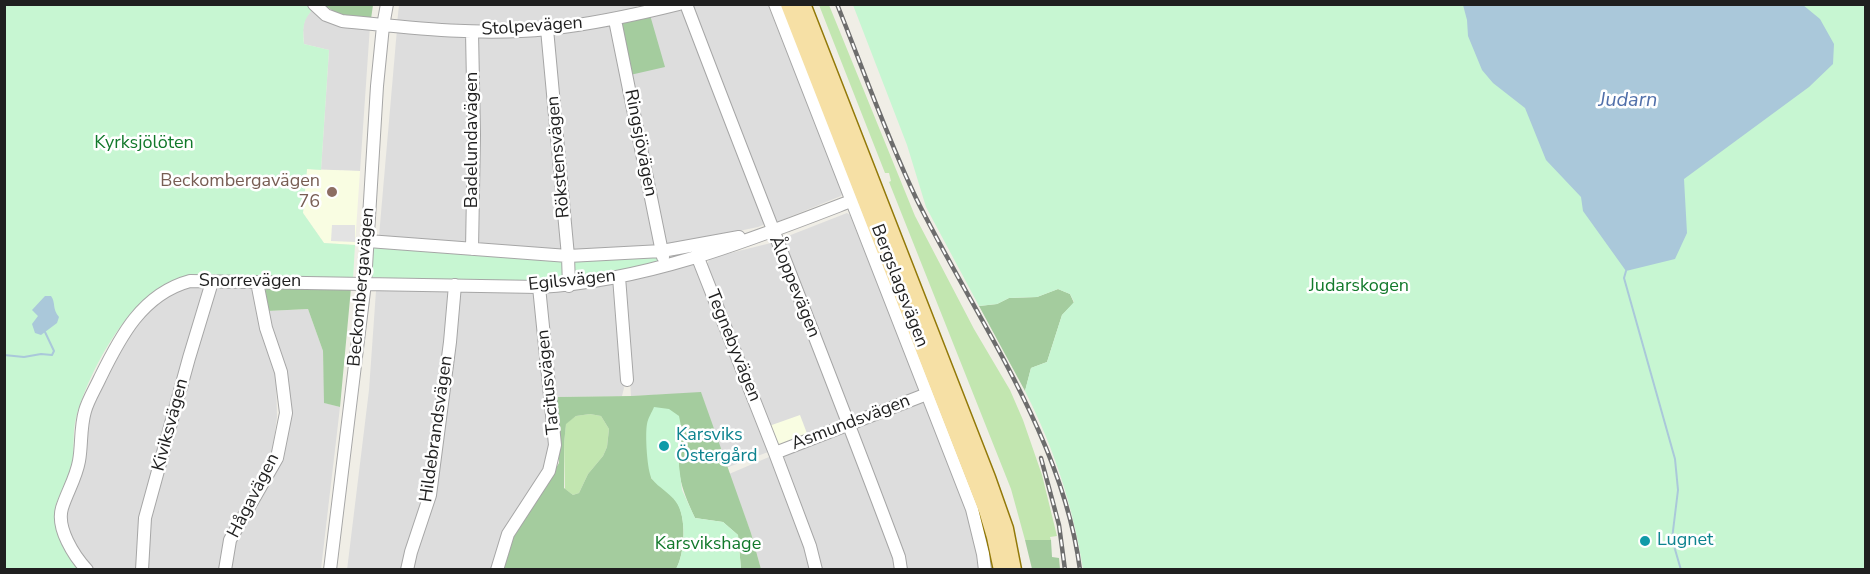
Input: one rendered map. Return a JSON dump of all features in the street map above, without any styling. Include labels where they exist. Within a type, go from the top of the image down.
[{"type":"main road","name":"Bergslagsvägen","points":[[789,4],[987,510],[1002,570]]},
{"type":"main road","name":"Bergslagsvägen","points":[[802,4],[987,478],[1005,530],[1013,570]]},
{"type":"street","name":"Stolpevägen","points":[[314,4],[326,15],[342,21],[472,32],[547,29],[615,20],[679,4]]},
{"type":"street","name":"Beckombergavägen","points":[[330,570],[364,283],[371,170],[383,26],[387,4]]},
{"type":"street","name":"Åloppevägen","points":[[686,4],[772,231],[850,425],[899,557],[901,570]]},
{"type":"street","name":"Bergslagsvägen","points":[[775,4],[972,509],[985,570]]},
{"type":"street","name":"Ringsjövägen","points":[[615,20],[665,267]]},
{"type":"street","name":"Rökstensvägen","points":[[547,29],[569,286]]},
{"type":"street","name":"Badelundavägen","points":[[472,32],[474,135],[472,249]]},
{"type":"street","name":"Egilsvägen","points":[[364,283],[569,286],[619,277],[698,258],[851,201]]},
{"type":"street","name":"Egilsvägen","points":[[368,241],[568,256],[662,251],[772,231]]},
{"type":"street","name":"Tegnebyvägen","points":[[698,258],[775,453],[810,546],[816,570]]},
{"type":"street","points":[[619,277],[627,380]]},
{"type":"street","name":"Snorrevägen","points":[[87,570],[64,532],[61,516],[77,472],[85,410],[127,327],[146,306],[162,292],[190,281],[364,283]]},
{"type":"street","name":"Kiviksvägen","points":[[142,570],[145,518],[212,282]]},
{"type":"street","name":"Hågavägen","points":[[225,570],[230,540],[277,458],[286,413],[281,372],[266,328],[257,282]]},
{"type":"street","name":"Hildebrandsvägen","points":[[407,570],[430,495],[455,285]]},
{"type":"street","name":"Tacitusvägen","points":[[497,570],[508,534],[549,471],[555,445],[539,287]]},
{"type":"street","name":"Asmundsvägen","points":[[775,453],[927,394]]},
{"type":"shaded area","points":[[636,4],[638,9],[564,23],[472,28],[397,24],[399,5]]},
{"type":"shaded area","points":[[691,5],[768,5],[843,193],[841,196],[777,222],[772,221]]},
{"type":"shaded area","points":[[314,8],[370,26],[360,171],[321,170],[329,50],[304,44],[305,18]]},
{"type":"shaded area","points":[[682,11],[689,24],[765,221],[758,227],[667,246],[630,75],[650,15]]},
{"type":"shaded area","points":[[605,24],[611,27],[657,244],[654,248],[576,252],[570,248],[552,32]]},
{"type":"shaded area","points":[[397,29],[465,35],[469,38],[467,239],[464,242],[379,236]]},
{"type":"shaded area","points":[[538,34],[542,36],[563,245],[559,250],[479,244],[475,239],[476,38]]},
{"type":"shaded area","name":"Beckombergavägen 76","points":[[307,169],[360,171],[355,245],[324,243],[303,213]]},
{"type":"shaded area","points":[[847,213],[850,215],[921,393],[853,419],[781,241],[783,238]]},
{"type":"shaded area","points":[[332,225],[355,225],[355,242],[331,241]]},
{"type":"shaded area","points":[[771,243],[775,248],[842,421],[776,449],[707,264],[710,258]]},
{"type":"shaded area","points":[[696,264],[768,452],[726,468],[701,393],[631,396],[624,283],[627,279]]},
{"type":"shaded area","points":[[612,283],[617,287],[624,388],[622,396],[556,397],[545,294],[549,291]]},
{"type":"shaded area","points":[[201,286],[205,291],[137,569],[92,569],[68,531],[65,517],[89,411],[114,355],[147,307],[179,288]]},
{"type":"shaded area","points":[[249,286],[254,289],[276,373],[277,417],[272,455],[221,569],[145,570],[148,518],[213,293],[217,287]]},
{"type":"shaded area","points":[[378,288],[450,289],[428,495],[405,569],[347,570],[369,390]]},
{"type":"shaded area","points":[[461,289],[532,290],[535,294],[552,445],[546,471],[494,569],[412,570],[459,293]]},
{"type":"shaded area","points":[[308,309],[323,351],[325,403],[340,407],[321,569],[228,570],[233,541],[284,441],[267,311]]},
{"type":"shaded area","points":[[923,400],[965,507],[982,569],[906,569],[853,430],[856,424]]},
{"type":"shaded area","points":[[800,415],[808,436],[777,448],[769,426]]},
{"type":"shaded area","points":[[846,432],[898,569],[821,569],[780,457]]},
{"type":"shaded area","points":[[769,457],[773,460],[812,569],[761,569],[751,533],[729,474]]},
{"type":"green space","name":"Kyrksjölöten","points":[[4,5],[311,5],[314,8],[304,25],[304,44],[329,50],[321,170],[307,169],[303,213],[324,243],[355,245],[353,279],[180,279],[162,287],[144,300],[129,316],[101,357],[82,399],[75,424],[71,470],[55,507],[59,532],[79,569],[5,569]]},
{"type":"green space","points":[[324,5],[373,5],[371,19],[338,14]]},
{"type":"green space","points":[[819,5],[829,5],[915,216],[974,329],[1010,390],[1042,475],[1057,536],[1050,537],[1051,540],[1025,540],[1011,489],[889,182],[891,181],[889,173],[885,173]]},
{"type":"green space","name":"Judarskogen","points":[[853,5],[1865,5],[1865,569],[1083,569],[1074,523],[1061,478],[1045,434],[1025,391],[1031,368],[1047,362],[1062,315],[1074,302],[1070,294],[1058,289],[1037,297],[1009,298],[997,304],[979,306],[926,207],[907,145]]},
{"type":"green space","points":[[650,15],[665,67],[630,75],[620,22]]},
{"type":"green space","points":[[372,246],[658,255],[660,263],[595,277],[555,281],[370,277]]},
{"type":"green space","points":[[271,287],[351,288],[340,407],[324,403],[323,351],[308,309],[267,311],[264,293]]},
{"type":"green space","points":[[1058,289],[1070,294],[1074,303],[1062,315],[1047,362],[1031,368],[1025,391],[979,306],[997,304],[1009,298],[1037,297]]},
{"type":"green space","points":[[701,392],[751,533],[761,569],[741,569],[738,535],[723,522],[695,518],[680,476],[679,455],[682,431],[651,478],[674,498],[680,508],[684,535],[676,569],[501,570],[512,537],[559,463],[556,397]],"holes":[[[590,414],[601,416],[609,429],[607,447],[603,456],[588,474],[579,493],[573,495],[564,488],[566,424],[576,416]]]},
{"type":"green space","name":"Karsvikshage","points":[[654,407],[669,409],[679,416],[682,431],[679,466],[682,490],[695,518],[723,522],[738,535],[741,569],[676,569],[684,535],[680,509],[674,499],[652,479],[648,461],[647,424]]},
{"type":"green space","points":[[590,414],[601,416],[609,429],[607,447],[603,456],[588,474],[579,493],[573,495],[565,489],[566,423],[576,416]]},
{"type":"green space","points":[[1025,540],[1051,540],[1052,557],[1059,558],[1060,569],[1032,569]]},
{"type":"water","name":"Judarn","points":[[1463,5],[1803,5],[1820,19],[1834,44],[1833,64],[1809,87],[1684,179],[1687,233],[1675,259],[1626,271],[1583,211],[1581,197],[1546,160],[1525,108],[1493,83],[1482,70],[1468,36]]},
{"type":"water","points":[[45,296],[51,296],[59,317],[57,323],[41,335],[35,333],[32,324],[38,316],[32,310]]},
{"type":"waterway","points":[[1626,271],[1624,278],[1675,459],[1678,490],[1672,539],[1681,570]]},
{"type":"waterway","points":[[4,355],[24,357],[52,355],[54,351],[45,332]]},
{"type":"railway","points":[[837,4],[916,198],[989,332],[1036,425],[1055,472],[1070,520],[1080,570]]},
{"type":"railway","points":[[1041,458],[1059,525],[1065,570]]},
{"type":"place","name":"Beckombergavägen 76","points":[[332,192]]},
{"type":"place","name":"Karsviks Östergård","points":[[664,446]]},
{"type":"place","name":"Lugnet","points":[[1645,541]]}]
